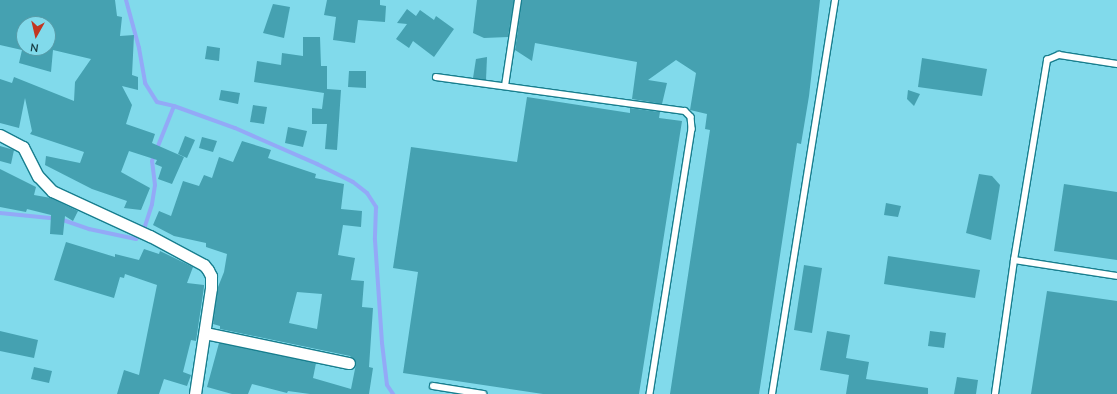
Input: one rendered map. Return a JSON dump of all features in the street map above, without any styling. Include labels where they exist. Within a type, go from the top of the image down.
[{"type":"street","points":[[0,135],[23,147],[38,176],[52,191],[150,236],[204,265],[208,270],[211,276],[211,288],[195,394]]},
{"type":"street","points":[[205,332],[349,363]]},
{"type":"lane","points":[[505,86],[518,0]]},
{"type":"lane","points":[[772,394],[836,0]]},
{"type":"lane","points":[[995,394],[1014,260],[1047,60],[1058,55],[1117,64]]},
{"type":"lane","points":[[436,77],[685,111],[691,117],[692,129],[650,394]]},
{"type":"lane","points":[[1014,260],[1117,276]]},
{"type":"lane","points":[[433,386],[483,394]]},
{"type":"building","points":[[0,0],[115,0],[117,16],[122,17],[120,36],[134,35],[132,75],[138,77],[138,90],[122,86],[132,105],[126,124],[155,134],[152,143],[184,157],[172,184],[158,179],[162,167],[155,164],[157,160],[129,151],[121,172],[150,188],[141,210],[124,208],[127,201],[92,189],[45,165],[46,156],[80,163],[84,152],[30,134],[32,131],[25,98],[19,128],[0,123],[0,79],[12,83],[14,77],[74,101],[75,82],[91,59],[56,51],[56,16],[16,16],[16,49],[0,45]]},
{"type":"building","points":[[327,0],[380,0],[380,5],[386,6],[385,22],[358,20],[355,43],[333,40],[336,17],[324,15]]},
{"type":"building","points":[[477,0],[514,0],[508,37],[484,38],[473,33]]},
{"type":"building","points":[[522,0],[820,0],[809,96],[801,144],[797,143],[759,394],[670,394],[710,130],[705,129],[707,114],[690,110],[696,73],[676,60],[648,80],[667,83],[662,104],[632,99],[637,62],[535,43],[532,61],[515,50]]},
{"type":"building","points":[[273,4],[290,7],[284,38],[263,33]]},
{"type":"building","points":[[407,9],[416,16],[420,10],[434,20],[436,16],[454,29],[434,57],[413,41],[409,48],[396,39],[407,24],[397,23]]},
{"type":"building","points":[[303,37],[320,37],[321,66],[327,66],[327,89],[341,90],[337,150],[325,149],[327,124],[312,124],[312,108],[322,109],[324,93],[254,82],[257,61],[281,65],[282,53],[303,56]]},
{"type":"building","points":[[207,46],[220,48],[219,61],[205,59]]},
{"type":"building","points":[[21,56],[52,56],[51,72],[19,63]]},
{"type":"building","points":[[487,57],[486,80],[473,78],[476,59]]},
{"type":"building","points":[[922,58],[987,69],[982,96],[918,87]]},
{"type":"building","points":[[349,71],[366,71],[366,88],[348,87]]},
{"type":"building","points":[[221,90],[240,93],[238,104],[219,100]]},
{"type":"building","points":[[908,90],[920,94],[914,106],[907,99]]},
{"type":"building","points":[[527,97],[630,113],[630,108],[660,112],[659,118],[682,121],[639,394],[543,394],[403,373],[418,272],[393,268],[411,147],[517,162]]},
{"type":"building","points":[[253,105],[267,107],[264,124],[250,122]]},
{"type":"building","points":[[288,127],[307,131],[303,147],[285,143]]},
{"type":"building","points":[[185,136],[195,140],[187,158],[178,154]]},
{"type":"building","points":[[202,137],[217,141],[213,152],[199,148]]},
{"type":"building","points":[[242,141],[271,150],[268,158],[316,174],[315,178],[344,184],[341,209],[362,211],[361,227],[343,225],[338,255],[355,258],[351,280],[364,281],[362,307],[373,308],[369,367],[373,368],[369,394],[310,394],[288,391],[287,393],[252,384],[248,394],[232,394],[207,387],[219,343],[316,363],[313,378],[351,389],[356,364],[350,356],[220,329],[220,326],[213,324],[218,287],[224,272],[227,254],[206,247],[206,243],[174,236],[153,225],[159,211],[171,216],[183,181],[199,186],[204,175],[212,178],[219,157],[233,162]],"holes":[[[297,292],[322,294],[317,329],[289,323]]]},
{"type":"building","points":[[0,146],[14,150],[11,164],[0,161]]},
{"type":"building","points":[[0,169],[36,187],[34,195],[51,198],[78,211],[73,221],[65,216],[63,235],[50,234],[51,215],[27,209],[26,212],[0,207]]},
{"type":"building","points":[[979,174],[992,176],[1000,185],[991,240],[966,233]]},
{"type":"building","points":[[1064,184],[1117,192],[1117,260],[1054,251]]},
{"type":"building","points":[[886,203],[901,206],[898,217],[884,215]]},
{"type":"building","points":[[66,242],[115,257],[115,254],[139,260],[144,249],[159,254],[160,251],[193,267],[187,283],[204,285],[204,287],[196,341],[191,340],[183,372],[191,375],[187,386],[164,379],[159,394],[117,394],[124,370],[139,375],[157,285],[125,274],[124,278],[120,277],[114,298],[54,280]]},
{"type":"building","points":[[888,256],[980,270],[975,298],[884,284]]},
{"type":"building","points":[[804,265],[822,268],[812,333],[794,330]]},
{"type":"building","points":[[1047,291],[1117,301],[1117,394],[1031,394]]},
{"type":"building","points":[[0,331],[38,340],[34,358],[0,351]]},
{"type":"building","points":[[827,331],[850,335],[846,358],[869,362],[866,379],[928,388],[928,394],[846,394],[849,375],[820,370]]},
{"type":"building","points":[[930,331],[946,333],[944,348],[928,346]]},
{"type":"building","points":[[34,367],[52,371],[49,383],[31,379]]},
{"type":"building","points":[[957,377],[978,380],[976,394],[954,394]]},
{"type":"waterway","points":[[126,0],[139,48],[145,83],[157,102],[174,106]]},
{"type":"waterway","points":[[0,213],[60,219],[89,229],[136,239],[145,226],[152,204],[155,185],[152,161],[174,106],[235,128],[317,164],[353,182],[367,193],[376,207],[375,240],[382,343],[387,385],[393,394]]}]
